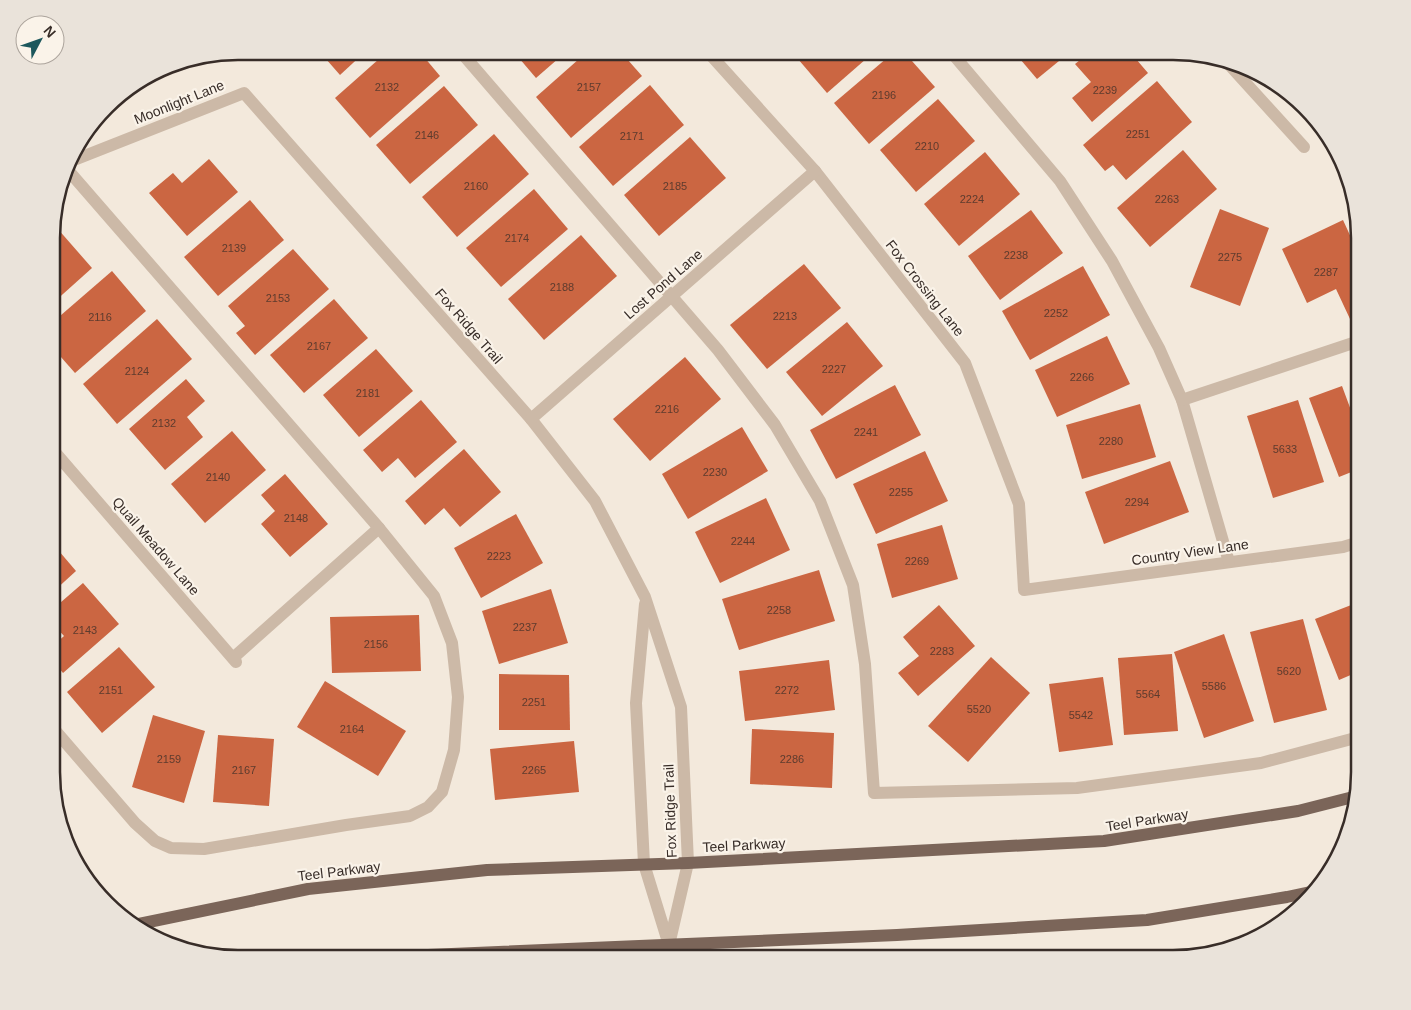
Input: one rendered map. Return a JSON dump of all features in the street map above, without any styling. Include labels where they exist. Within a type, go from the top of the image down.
[{"type":"main road","name":"Teel Parkway","points":[[145,924],[308,889],[487,870],[688,863],[1104,841],[1298,812],[1349,798]]},
{"type":"main road","points":[[548,950],[897,935],[1147,920],[1303,894]]},
{"type":"street","points":[[468,60],[718,350],[775,425],[820,501],[853,584],[865,664],[874,793],[1077,788],[1261,763],[1351,739]]},
{"type":"street","name":"Fox Crossing Lane","points":[[714,60],[815,171],[965,363],[1020,504],[1024,590]]},
{"type":"street","points":[[958,60],[1060,181],[1112,261],[1159,348],[1182,400],[1229,562]]},
{"type":"street","points":[[1234,71],[1304,147]]},
{"type":"street","name":"Moonlight Lane","points":[[78,158],[244,93]]},
{"type":"street","name":"Fox Ridge Trail","points":[[244,93],[531,419],[594,501],[645,597],[681,707],[688,863],[669,945]]},
{"type":"street","name":"Lost Pond Lane","points":[[531,419],[815,171]]},
{"type":"street","points":[[60,736],[135,823],[155,842],[171,848],[204,850],[346,825],[410,816],[428,807],[442,792],[454,750],[458,697],[452,643],[434,596],[379,528],[72,174]]},
{"type":"street","points":[[1182,400],[1351,344]]},
{"type":"street","name":"Quail Meadow Lane","points":[[60,458],[235,660],[379,528]]},
{"type":"street","name":"Country View Lane","points":[[1024,590],[1351,544]]},
{"type":"street","name":"Fox Ridge Trail","points":[[645,597],[636,703],[644,864],[669,945]]},
{"type":"building","points":[[327,60],[356,60],[340,75]]},
{"type":"building","points":[[378,60],[427,60],[440,76],[370,138],[335,98]]},
{"type":"building","points":[[521,60],[557,60],[536,78]]},
{"type":"building","points":[[578,60],[628,60],[642,76],[571,138],[536,97]]},
{"type":"building","points":[[799,60],[865,60],[827,93]]},
{"type":"building","points":[[885,60],[911,60],[935,87],[869,144],[834,103]]},
{"type":"building","points":[[1021,60],[1060,60],[1037,79]]},
{"type":"building","points":[[1080,60],[1137,60],[1148,73],[1092,122],[1072,98],[1091,82],[1075,64]]},
{"type":"building","points":[[1157,81],[1192,122],[1126,180],[1113,165],[1105,171],[1083,145]]},
{"type":"building","points":[[650,85],[684,125],[613,186],[579,147]]},
{"type":"building","points":[[444,86],[478,125],[410,184],[376,145]]},
{"type":"building","points":[[938,99],[975,141],[916,192],[880,150]]},
{"type":"building","points":[[494,134],[529,174],[457,237],[422,197]]},
{"type":"building","points":[[690,137],[726,178],[659,236],[624,195]]},
{"type":"building","points":[[1183,150],[1217,189],[1150,247],[1117,208]]},
{"type":"building","points":[[985,152],[1020,194],[959,246],[924,204]]},
{"type":"building","points":[[209,159],[238,192],[187,236],[149,193],[173,173],[182,183]]},
{"type":"building","points":[[534,189],[568,229],[501,287],[466,248]]},
{"type":"building","points":[[250,200],[284,240],[218,296],[184,257]]},
{"type":"building","points":[[1220,209],[1269,228],[1240,306],[1190,287]]},
{"type":"building","points":[[1031,210],[1063,253],[1000,300],[968,256]]},
{"type":"building","points":[[1343,220],[1351,238],[1351,318],[1336,289],[1307,303],[1282,249]]},
{"type":"building","points":[[60,231],[92,268],[60,297]]},
{"type":"building","points":[[581,235],[617,276],[544,340],[508,299]]},
{"type":"building","points":[[293,249],[329,289],[255,355],[236,333],[245,326],[228,306]]},
{"type":"building","points":[[804,264],[841,308],[767,369],[730,325]]},
{"type":"building","points":[[1083,266],[1110,315],[1030,360],[1002,311]]},
{"type":"building","points":[[112,271],[146,311],[75,373],[60,356],[60,316]]},
{"type":"building","points":[[334,299],[368,338],[304,393],[270,355]]},
{"type":"building","points":[[157,319],[192,359],[117,424],[83,384]]},
{"type":"building","points":[[847,322],[883,366],[822,416],[786,372]]},
{"type":"building","points":[[1107,336],[1130,384],[1057,417],[1035,370]]},
{"type":"building","points":[[376,349],[413,391],[359,437],[323,395]]},
{"type":"building","points":[[685,357],[721,399],[650,461],[613,419]]},
{"type":"building","points":[[186,379],[205,401],[187,417],[203,437],[165,470],[129,429]]},
{"type":"building","points":[[895,385],[921,435],[836,479],[810,430]]},
{"type":"building","points":[[1342,386],[1351,410],[1351,472],[1339,477],[1309,398]]},
{"type":"building","points":[[421,400],[457,442],[415,478],[398,458],[382,472],[363,450]]},
{"type":"building","points":[[1298,400],[1324,482],[1273,498],[1247,416]]},
{"type":"building","points":[[1140,404],[1156,457],[1082,479],[1066,425]]},
{"type":"building","points":[[742,427],[768,471],[688,519],[662,474]]},
{"type":"building","points":[[232,431],[266,470],[205,523],[171,484]]},
{"type":"building","points":[[464,449],[501,492],[460,527],[444,508],[425,525],[405,501]]},
{"type":"building","points":[[925,451],[948,501],[876,534],[853,484]]},
{"type":"building","points":[[1170,461],[1189,512],[1104,544],[1085,492]]},
{"type":"building","points":[[285,474],[328,524],[290,557],[261,524],[275,511],[261,495]]},
{"type":"building","points":[[766,498],[790,550],[720,583],[695,532]]},
{"type":"building","points":[[516,514],[543,563],[481,598],[454,548]]},
{"type":"building","points":[[942,525],[958,579],[892,598],[877,544]]},
{"type":"building","points":[[60,552],[76,571],[60,586]]},
{"type":"building","points":[[819,570],[835,621],[739,650],[722,599]]},
{"type":"building","points":[[83,583],[119,624],[63,673],[60,669],[60,640],[64,636],[60,632],[60,603]]},
{"type":"building","points":[[551,589],[568,643],[499,664],[482,611]]},
{"type":"building","points":[[939,605],[975,646],[918,696],[898,673],[919,656],[903,637]]},
{"type":"building","points":[[1351,605],[1351,675],[1339,680],[1315,619]]},
{"type":"building","points":[[419,615],[421,671],[332,673],[330,617]]},
{"type":"building","points":[[1303,619],[1327,710],[1274,723],[1250,632]]},
{"type":"building","points":[[1224,634],[1254,721],[1204,738],[1174,652]]},
{"type":"building","points":[[119,647],[155,687],[102,733],[67,692]]},
{"type":"building","points":[[1172,654],[1178,731],[1124,735],[1118,658]]},
{"type":"building","points":[[991,657],[1030,693],[968,762],[928,726]]},
{"type":"building","points":[[829,660],[835,710],[745,721],[739,671]]},
{"type":"building","points":[[499,674],[569,675],[570,730],[499,730]]},
{"type":"building","points":[[1103,677],[1113,745],[1059,752],[1049,684]]},
{"type":"building","points":[[325,681],[406,731],[378,776],[297,727]]},
{"type":"building","points":[[153,715],[205,731],[184,803],[132,787]]},
{"type":"building","points":[[752,729],[834,733],[832,788],[750,784]]},
{"type":"building","points":[[218,735],[274,739],[269,806],[213,802]]},
{"type":"building","points":[[574,741],[579,792],[495,800],[490,749]]}]
